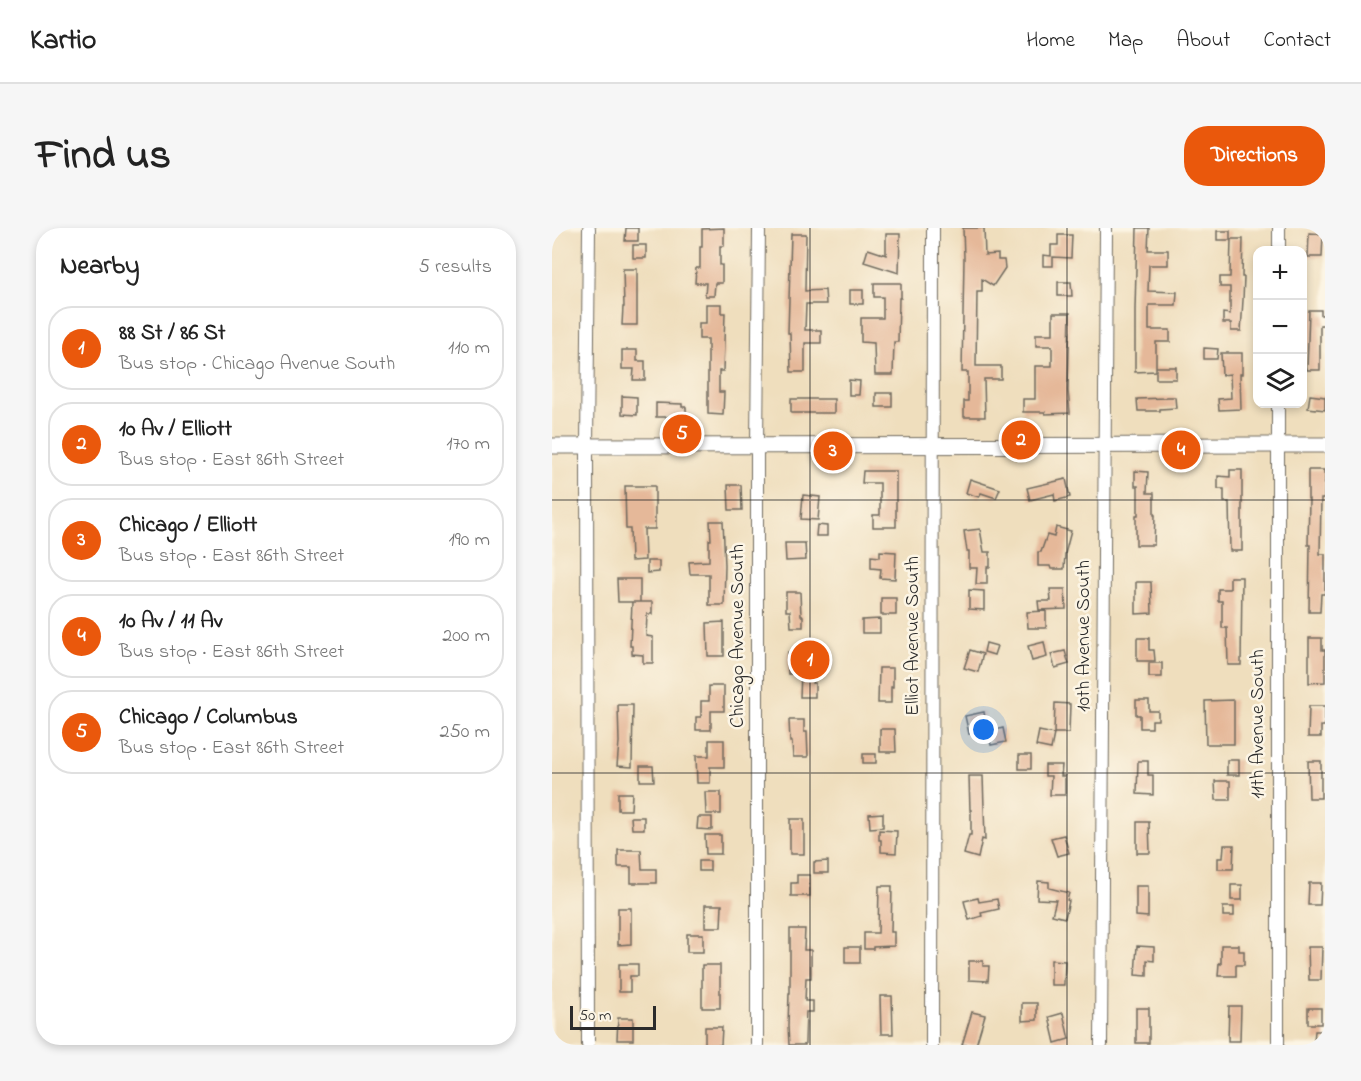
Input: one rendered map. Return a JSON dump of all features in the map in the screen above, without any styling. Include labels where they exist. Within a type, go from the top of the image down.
[{"type":"street","points":[[588,1045],[589,228]]},
{"type":"street","name":"Chicago Avenue South","points":[[757,1045],[759,228]]},
{"type":"street","name":"Elliot Avenue South","points":[[932,1045],[933,228]]},
{"type":"street","name":"10th Avenue South","points":[[1101,1045],[1106,228]]},
{"type":"street","points":[[1279,228],[1279,246]]},
{"type":"street","name":"11th Avenue South","points":[[1278,408],[1278,1045]]},
{"type":"street","points":[[552,446],[1325,445]]},
{"type":"building","points":[[626,228],[638,228],[638,241],[625,241]]},
{"type":"building","points":[[724,228],[724,246],[720,246],[722,283],[715,283],[714,296],[705,296],[706,283],[695,283],[696,268],[700,268],[702,229]]},
{"type":"building","points":[[963,228],[984,228],[985,255],[998,254],[998,260],[1004,260],[1005,268],[993,286],[982,279],[982,292],[977,292],[976,366],[1001,366],[1001,379],[984,379],[985,417],[964,417],[964,401],[968,401],[968,372],[962,372]]},
{"type":"building","points":[[1137,228],[1149,228],[1148,250],[1168,250],[1168,265],[1149,265],[1148,291],[1177,292],[1176,305],[1149,305],[1149,330],[1170,330],[1170,342],[1156,342],[1156,371],[1135,372]]},
{"type":"building","points":[[1217,231],[1230,231],[1230,240],[1217,240]]},
{"type":"building","points":[[1309,233],[1323,234],[1322,257],[1308,257]]},
{"type":"building","points":[[791,234],[806,234],[805,291],[825,290],[826,304],[806,304],[805,330],[821,330],[821,343],[805,343],[805,372],[791,372],[790,333],[788,333]]},
{"type":"building","points":[[886,234],[900,234],[899,273],[864,262],[868,249],[886,255]]},
{"type":"building","points":[[1058,235],[1072,235],[1071,258],[1053,257],[1053,266],[1043,266],[1043,255],[1051,256],[1051,245],[1058,245]]},
{"type":"building","points":[[1231,239],[1243,239],[1242,277],[1244,277],[1241,331],[1231,331],[1231,323],[1223,323],[1223,313],[1230,314],[1230,287],[1220,287],[1220,277],[1230,277]]},
{"type":"building","points":[[633,245],[646,245],[646,258],[633,258]]},
{"type":"building","points":[[623,269],[637,269],[637,325],[622,325]]},
{"type":"building","points":[[1058,282],[1071,282],[1072,296],[1058,296]]},
{"type":"building","points":[[874,283],[901,283],[898,342],[894,342],[893,375],[875,375],[874,343],[861,342],[861,318],[883,318],[883,297],[874,297]]},
{"type":"building","points":[[850,290],[863,290],[863,304],[850,304]]},
{"type":"building","points":[[706,304],[721,304],[721,313],[725,313],[723,371],[719,371],[719,392],[724,392],[723,415],[708,414],[708,339],[699,339],[699,323],[706,323]]},
{"type":"building","points":[[1309,310],[1321,310],[1321,315],[1325,315],[1325,325],[1320,325],[1320,370],[1307,370]]},
{"type":"building","points":[[1053,313],[1070,313],[1068,391],[1070,413],[1023,412],[1023,399],[1035,399],[1035,366],[1052,366],[1052,346],[1036,346],[1036,334],[1053,334]]},
{"type":"building","points":[[1204,348],[1218,349],[1217,359],[1204,359]]},
{"type":"building","points":[[622,350],[637,350],[637,361],[645,361],[645,380],[633,380],[634,369],[622,369]]},
{"type":"building","points":[[1221,353],[1242,353],[1241,409],[1219,410],[1218,399],[1231,398],[1230,374],[1222,375]]},
{"type":"building","points":[[1156,367],[1176,367],[1176,379],[1156,379]]},
{"type":"building","points":[[849,380],[860,381],[859,395],[849,395]]},
{"type":"building","points":[[876,393],[892,393],[892,407],[876,407]]},
{"type":"building","points":[[1310,395],[1325,397],[1325,410],[1308,408]]},
{"type":"building","points":[[622,396],[637,397],[637,415],[622,414]]},
{"type":"building","points":[[1175,397],[1176,408],[1138,411],[1137,399]]},
{"type":"building","points":[[791,399],[834,399],[834,413],[791,413]]},
{"type":"building","points":[[656,403],[682,404],[682,407],[686,407],[686,417],[656,417]]},
{"type":"building","points":[[1230,470],[1242,470],[1242,551],[1230,551],[1229,502],[1224,502],[1224,489],[1218,489],[1218,476],[1230,477]]},
{"type":"building","points":[[1308,470],[1324,470],[1325,474],[1324,499],[1321,499],[1320,554],[1325,554],[1325,594],[1321,594],[1320,612],[1309,612]]},
{"type":"building","points":[[863,471],[896,471],[896,527],[873,527],[873,515],[880,515],[880,483],[862,483]]},
{"type":"building","points":[[1135,471],[1148,472],[1147,493],[1154,493],[1154,545],[1136,545],[1138,486],[1135,486]]},
{"type":"building","points":[[970,479],[1000,489],[996,498],[981,493],[979,497],[966,493]]},
{"type":"building","points":[[1066,479],[1070,497],[1055,501],[1054,494],[1030,500],[1027,488]]},
{"type":"building","points":[[728,485],[741,485],[742,510],[729,510]]},
{"type":"building","points":[[625,486],[655,486],[655,529],[644,529],[645,560],[631,561],[630,529],[626,529]]},
{"type":"building","points":[[803,495],[820,497],[818,520],[801,519]]},
{"type":"building","points":[[710,521],[723,521],[724,605],[709,605],[709,574],[690,574],[689,562],[709,561]]},
{"type":"building","points":[[817,525],[827,526],[827,536],[816,536]]},
{"type":"building","points":[[1056,527],[1071,531],[1064,569],[1038,566],[1038,552],[1041,552],[1047,535],[1054,537]]},
{"type":"building","points":[[980,529],[984,552],[990,552],[987,584],[976,584],[977,568],[969,568],[969,551],[967,551],[964,531]]},
{"type":"building","points":[[785,543],[805,543],[806,560],[786,561]]},
{"type":"building","points":[[880,551],[896,552],[895,579],[880,578],[881,569],[871,568],[871,556],[880,557]]},
{"type":"building","points":[[647,561],[659,561],[659,572],[647,573]]},
{"type":"building","points":[[1230,577],[1242,577],[1241,665],[1228,665],[1227,628],[1222,628],[1222,601],[1218,601],[1218,589],[1230,589]]},
{"type":"building","points":[[617,579],[640,579],[640,602],[618,602]]},
{"type":"building","points":[[1136,582],[1151,582],[1152,613],[1136,614]]},
{"type":"building","points":[[1050,589],[1065,589],[1066,609],[1039,610],[1038,601],[1051,601]]},
{"type":"building","points":[[969,590],[984,591],[984,610],[969,609]]},
{"type":"building","points":[[786,592],[800,592],[803,627],[791,627],[790,611],[786,611]]},
{"type":"building","points":[[881,598],[896,598],[896,615],[881,615]]},
{"type":"building","points":[[632,602],[652,602],[652,614],[647,614],[646,636],[653,637],[653,663],[643,663],[643,655],[632,654],[632,646],[630,646]]},
{"type":"building","points":[[1046,611],[1046,628],[1028,628],[1027,612]]},
{"type":"building","points":[[880,619],[880,633],[862,633],[862,620]]},
{"type":"building","points":[[724,622],[724,656],[708,656],[707,623]]},
{"type":"building","points":[[1137,638],[1149,638],[1149,650],[1154,650],[1155,661],[1137,661]]},
{"type":"building","points":[[1309,638],[1322,638],[1322,650],[1325,650],[1325,682],[1309,683]]},
{"type":"building","points":[[1044,642],[1047,657],[1032,661],[1028,646]]},
{"type":"building","points":[[986,643],[997,646],[994,655],[984,652]]},
{"type":"building","points":[[970,650],[983,654],[978,672],[964,668]]},
{"type":"building","points":[[1065,651],[1069,664],[1055,668],[1051,654]]},
{"type":"building","points":[[788,652],[802,652],[803,664],[812,664],[815,697],[800,697],[801,674],[788,674]]},
{"type":"building","points":[[1149,663],[1162,663],[1162,677],[1149,677]]},
{"type":"building","points":[[879,668],[893,668],[891,703],[878,703]]},
{"type":"building","points":[[709,686],[724,686],[724,711],[711,711],[711,730],[696,730],[696,717],[701,717],[701,701],[709,701]]},
{"type":"building","points":[[1136,700],[1149,700],[1149,711],[1158,711],[1158,720],[1152,720],[1152,728],[1140,728],[1140,715],[1136,715]]},
{"type":"building","points":[[1234,700],[1234,744],[1206,744],[1205,701]]},
{"type":"building","points":[[1055,703],[1070,704],[1069,733],[1054,733]]},
{"type":"building","points":[[618,705],[633,705],[632,767],[617,766]]},
{"type":"building","points":[[1309,706],[1325,706],[1325,726],[1321,726],[1321,737],[1308,737]]},
{"type":"building","points":[[984,712],[987,730],[969,734],[965,716]]},
{"type":"building","points":[[789,720],[804,720],[808,757],[793,757]]},
{"type":"building","points":[[1003,728],[1006,742],[991,745],[988,732]]},
{"type":"building","points":[[880,729],[895,729],[896,752],[880,752]]},
{"type":"building","points":[[1039,731],[1054,734],[1051,749],[1036,746]]},
{"type":"building","points":[[709,740],[724,740],[724,767],[710,767],[710,783],[697,783],[696,756],[709,756]]},
{"type":"building","points":[[863,754],[876,754],[876,763],[863,763]]},
{"type":"building","points":[[1019,755],[1031,755],[1031,769],[1019,769]]},
{"type":"building","points":[[1227,760],[1239,760],[1239,775],[1227,775]]},
{"type":"building","points":[[1138,761],[1148,761],[1148,775],[1153,775],[1153,795],[1137,794]]},
{"type":"building","points":[[1308,761],[1321,761],[1321,798],[1309,798]]},
{"type":"building","points":[[1045,765],[1062,765],[1061,776],[1065,776],[1065,795],[1050,795],[1051,776],[1045,776]]},
{"type":"building","points":[[640,766],[653,766],[654,781],[640,781]]},
{"type":"building","points":[[969,776],[983,776],[985,840],[982,839],[978,858],[964,854],[969,835],[971,835]]},
{"type":"building","points":[[1215,781],[1230,781],[1230,800],[1216,800]]},
{"type":"building","points":[[705,792],[721,792],[721,814],[706,814]]},
{"type":"building","points":[[618,793],[632,793],[631,810],[618,810]]},
{"type":"building","points":[[883,813],[883,827],[870,828],[869,814]]},
{"type":"building","points":[[631,817],[644,817],[644,829],[632,829]]},
{"type":"building","points":[[698,817],[712,817],[712,830],[697,829]]},
{"type":"building","points":[[790,819],[804,819],[804,854],[790,854]]},
{"type":"building","points":[[1137,822],[1149,822],[1150,853],[1137,853]]},
{"type":"building","points":[[879,830],[897,831],[896,853],[881,852]]},
{"type":"building","points":[[705,835],[721,835],[721,854],[706,854]]},
{"type":"building","points":[[1064,835],[1069,853],[1057,856],[1051,838]]},
{"type":"building","points":[[1224,845],[1234,845],[1233,869],[1218,869],[1218,858],[1223,858]]},
{"type":"building","points":[[618,850],[641,850],[642,869],[656,869],[656,883],[631,883],[631,867],[618,867]]},
{"type":"building","points":[[699,861],[710,861],[710,871],[699,871]]},
{"type":"building","points":[[828,861],[828,873],[814,873],[814,862]]},
{"type":"building","points":[[797,875],[810,875],[810,896],[791,896],[791,883],[797,883]]},
{"type":"building","points":[[1038,881],[1049,882],[1049,888],[1069,893],[1065,918],[1052,915],[1056,900],[1037,899]]},
{"type":"building","points":[[1309,883],[1321,883],[1320,905],[1308,905]]},
{"type":"building","points":[[1231,885],[1242,885],[1242,900],[1231,900]]},
{"type":"building","points":[[879,886],[892,886],[891,932],[894,932],[894,946],[864,949],[864,933],[878,933]]},
{"type":"building","points":[[1136,886],[1148,886],[1148,917],[1136,916]]},
{"type":"building","points":[[978,898],[979,902],[997,899],[999,909],[981,913],[982,916],[969,920],[964,901]]},
{"type":"building","points":[[705,905],[722,905],[721,927],[705,927]]},
{"type":"building","points":[[1223,907],[1234,907],[1234,916],[1223,916]]},
{"type":"building","points":[[618,908],[631,908],[631,944],[618,945]]},
{"type":"building","points":[[790,929],[805,929],[804,950],[811,950],[811,978],[806,978],[805,1001],[813,1001],[813,1012],[806,1012],[805,1045],[789,1045]]},
{"type":"building","points":[[687,934],[703,934],[703,952],[687,952]]},
{"type":"building","points":[[1221,945],[1239,945],[1239,951],[1244,951],[1244,965],[1236,965],[1236,976],[1218,976],[1219,963],[1221,964]]},
{"type":"building","points":[[1137,946],[1154,947],[1154,961],[1147,960],[1147,976],[1135,975]]},
{"type":"building","points":[[845,947],[860,947],[860,963],[845,963]]},
{"type":"building","points":[[1308,947],[1322,947],[1321,980],[1309,980]]},
{"type":"building","points":[[1051,960],[1065,961],[1064,985],[1051,985]]},
{"type":"building","points":[[969,961],[983,961],[983,966],[989,966],[988,981],[969,980]]},
{"type":"building","points":[[619,964],[638,964],[638,976],[630,976],[630,992],[619,992]]},
{"type":"building","points":[[702,965],[720,965],[720,1008],[702,1008]]},
{"type":"building","points":[[880,996],[892,996],[893,1034],[881,1034]]},
{"type":"building","points":[[1022,1003],[1037,1003],[1037,1020],[1022,1021]]},
{"type":"building","points":[[1229,1006],[1241,1006],[1240,1041],[1228,1041]]},
{"type":"building","points":[[1136,1008],[1149,1008],[1149,1043],[1136,1043]]},
{"type":"building","points":[[1308,1008],[1321,1008],[1321,1024],[1308,1024]]},
{"type":"building","points":[[972,1012],[985,1015],[976,1045],[962,1045]]},
{"type":"building","points":[[1063,1013],[1069,1039],[1055,1043],[1049,1017]]},
{"type":"building","points":[[618,1018],[633,1018],[633,1040],[617,1040]]},
{"type":"building","points":[[705,1027],[722,1027],[721,1045],[705,1045]]},
{"type":"building","points":[[1315,1031],[1325,1031],[1325,1041],[1314,1041]]},
{"type":"place","name":"Chicago / Columbus","points":[[682,434]]},
{"type":"place","name":"10 Av / Elliott","points":[[1021,440]]},
{"type":"place","name":"10 Av / 11 Av","points":[[1181,450]]},
{"type":"place","name":"Chicago / Elliott","points":[[833,451]]},
{"type":"place","name":"88 St / 86 St","points":[[810,660]]}]
